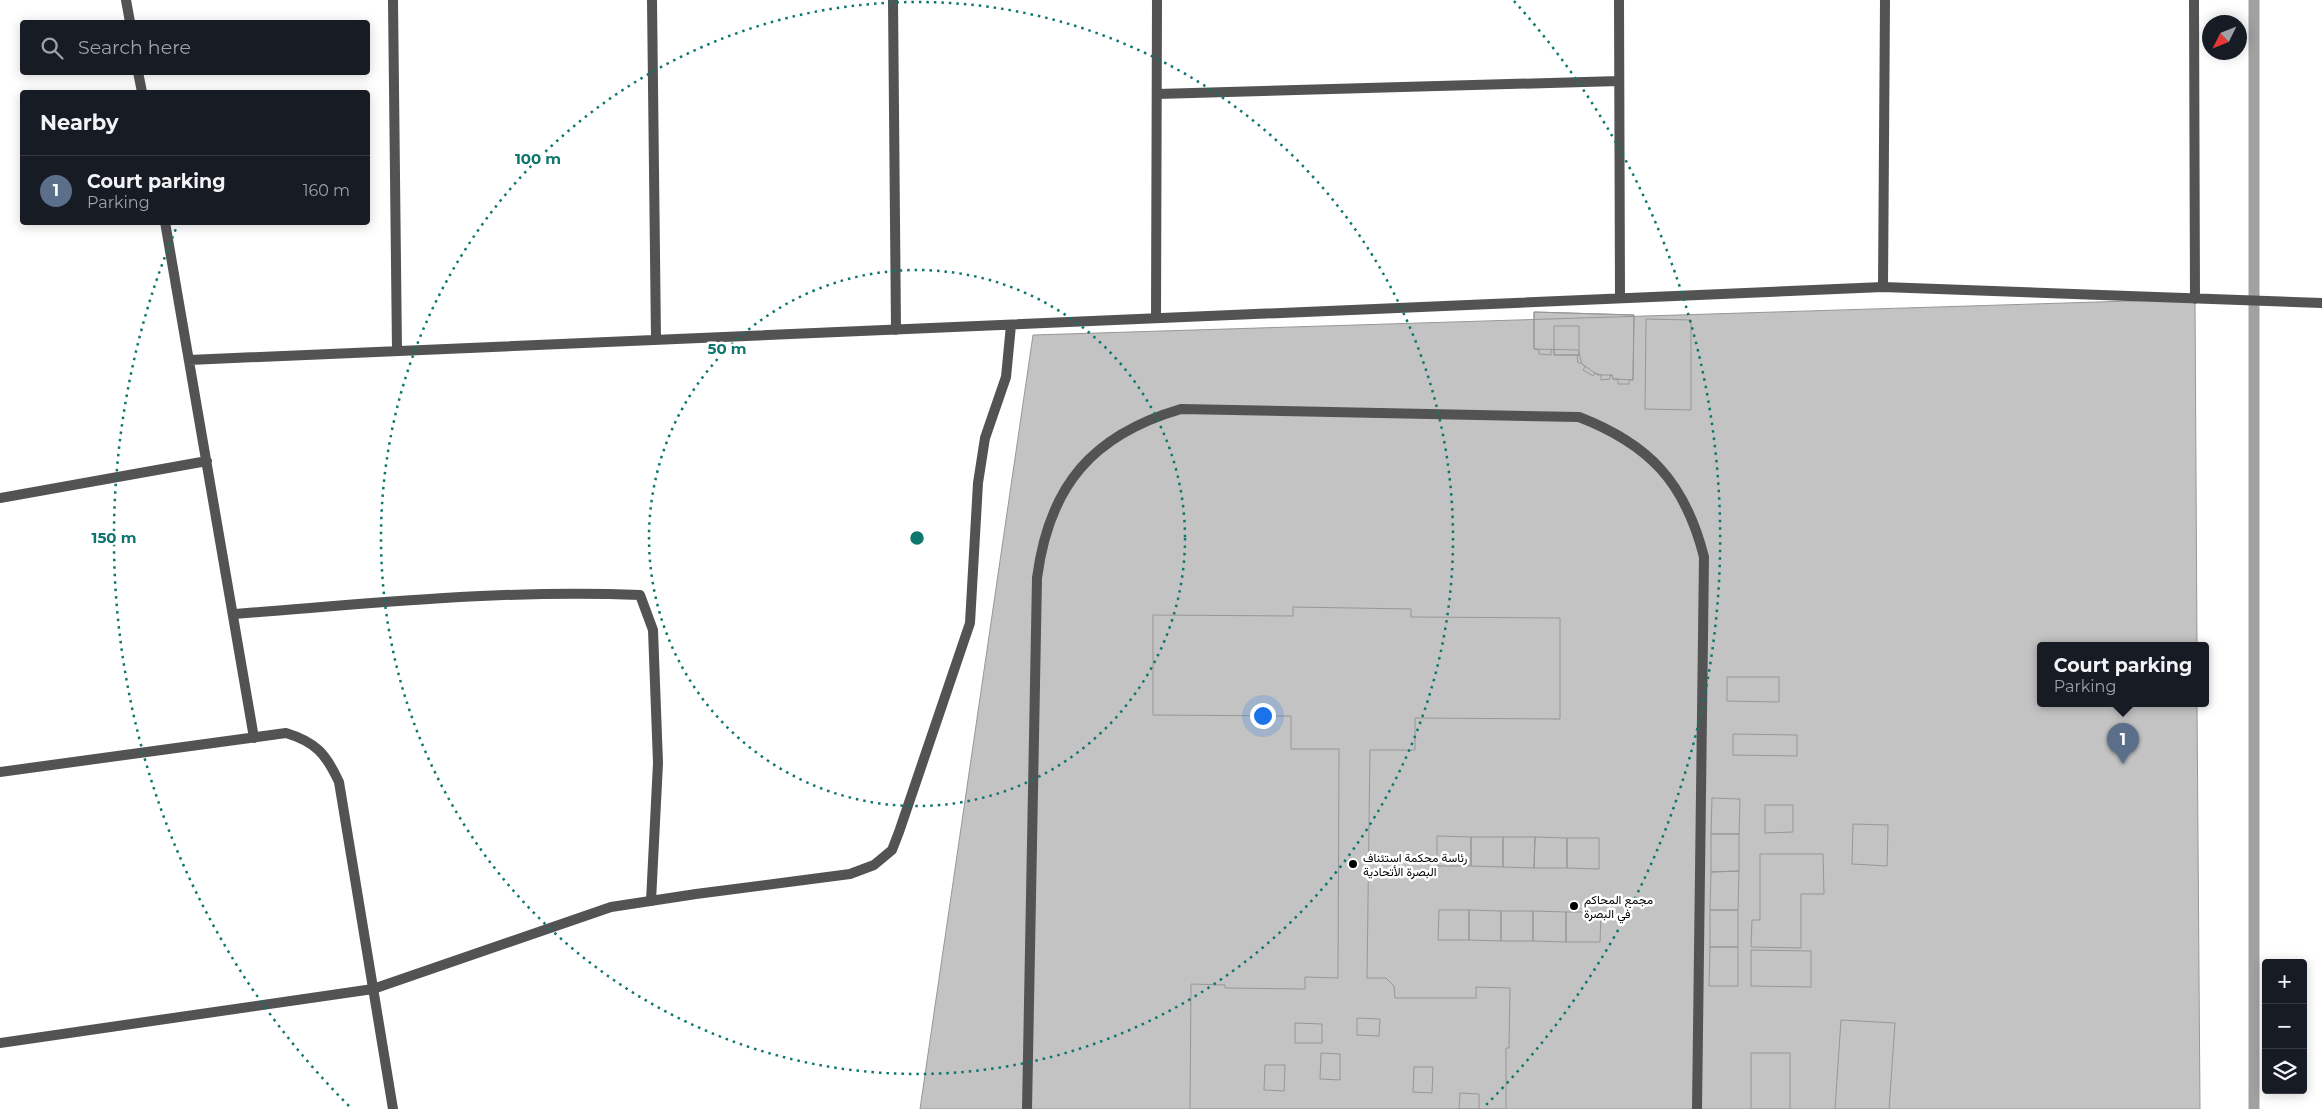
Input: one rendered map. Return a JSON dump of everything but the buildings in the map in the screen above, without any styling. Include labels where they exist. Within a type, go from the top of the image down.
[{"type":"street","points":[[126,0],[130,20]]},
{"type":"street","points":[[393,0],[397,351]]},
{"type":"street","points":[[652,0],[656,340]]},
{"type":"street","points":[[893,0],[896,330]]},
{"type":"street","points":[[1156,318],[1157,0]]},
{"type":"street","points":[[1619,0],[1620,298]]},
{"type":"street","points":[[1883,287],[1885,0]]},
{"type":"street","points":[[2194,0],[2195,299]]},
{"type":"street","points":[[139,75],[142,90]]},
{"type":"street","points":[[1157,94],[1619,81]]},
{"type":"street","points":[[166,225],[254,738]]},
{"type":"street","points":[[189,360],[1883,287],[2322,303]]},
{"type":"street","points":[[0,1043],[373,989],[611,907],[850,874],[874,865],[892,850],[970,623],[978,484],[986,438],[1006,377],[1011,325]]},
{"type":"street","points":[[1027,1109],[1036,578],[1040,548],[1049,520],[1062,493],[1080,469],[1100,448],[1125,430],[1152,417],[1181,409],[1579,416],[1626,438],[1646,454],[1679,492],[1690,512],[1704,556],[1697,1109]]},
{"type":"street","points":[[0,498],[206,461]]},
{"type":"street","points":[[233,614],[580,592],[640,595],[653,630],[654,640],[658,763],[651,901]]},
{"type":"street","points":[[0,772],[286,733],[304,738],[320,750],[329,761],[338,782],[393,1109]]},
{"type":"waterway","points":[[2254,0],[2254,1109]]},
{"type":"place","name":"Court parking","points":[[2123,764]]},
{"type":"place","name":"رئاسة محكمة استئناف البصرة الأتحادية","points":[[1353,864]]},
{"type":"place","name":"مجمع المحاكم في البصرة","points":[[1574,906]]}]
